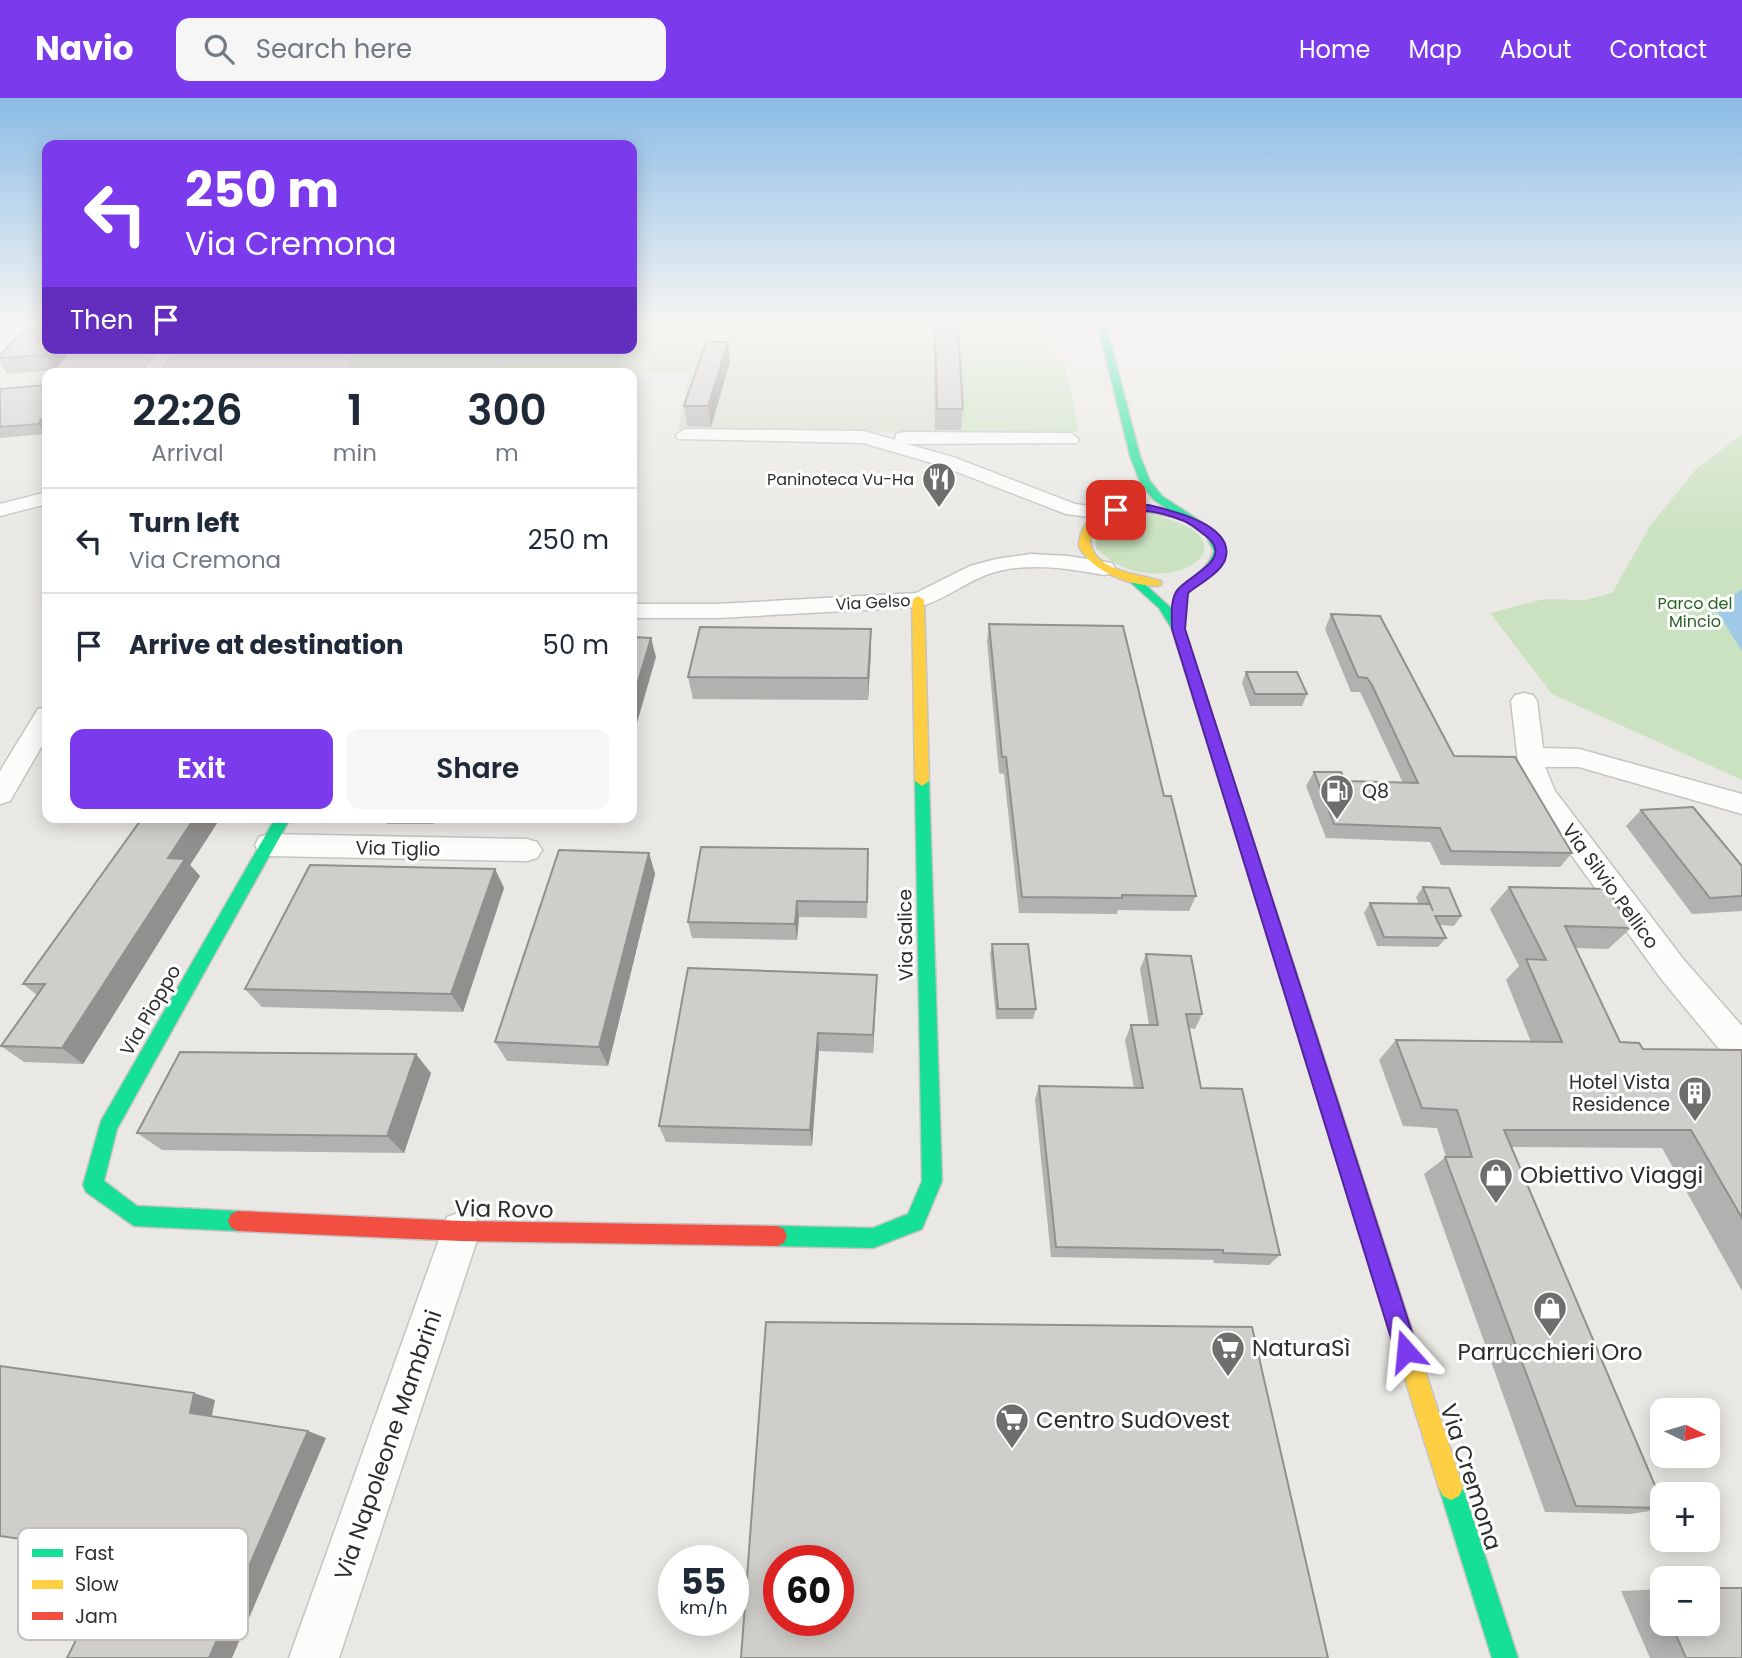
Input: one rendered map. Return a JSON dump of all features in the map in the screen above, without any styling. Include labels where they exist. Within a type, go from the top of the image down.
[{"type":"main road","name":"Via Cremona","points":[[1119,394],[1139,472],[1160,500],[1215,538],[1220,549],[1219,561],[1211,570],[1186,587],[1180,598],[1178,629]]},
{"type":"main road","points":[[1083,533],[1090,522],[1116,510],[1136,493],[1139,472]]},
{"type":"main road","name":"Via Cremona","points":[[1116,510],[1170,512],[1190,519]]},
{"type":"main road","name":"Via Cremona","points":[[1083,533],[1084,549],[1092,559],[1104,568],[1134,580],[1179,583],[1197,578]]},
{"type":"main road","name":"Via Cremona","points":[[1134,580],[1164,606],[1178,629],[1505,1658]]},
{"type":"main road","name":"Via Salice","points":[[873,1238],[915,1222],[932,1181],[918,600]]},
{"type":"main road","name":"Via Pioppo","points":[[134,1216],[93,1185],[108,1127],[281,823]]},
{"type":"main road","name":"Via Rovo","points":[[134,1216],[461,1231],[873,1238]]},
{"type":"street","points":[[685,435],[1070,439]]},
{"type":"street","points":[[864,437],[946,461],[1073,510],[1116,510]]},
{"type":"street","points":[[0,510],[42,499]]},
{"type":"street","points":[[1018,561],[1051,552],[1083,533],[1073,516],[1048,502]]},
{"type":"street","name":"Via Gelso","points":[[637,611],[717,611],[918,600],[944,591],[960,578],[1018,561],[1068,561],[1104,568]]},
{"type":"street","name":"Via Silvio Pellico","points":[[1524,701],[1533,757],[1532,769],[1543,795],[1673,970],[1742,1051]]},
{"type":"street","points":[[0,794],[10,764],[42,722]]},
{"type":"street","points":[[1533,757],[1579,758],[1742,804]]},
{"type":"street","name":"Via Tiglio","points":[[269,845],[527,850]]},
{"type":"street","name":"Via Napoleone Mambrini","points":[[314,1658],[461,1231]]},
{"type":"green space","points":[[685,394],[949,394],[952,433],[678,430]]},
{"type":"green space","points":[[949,394],[1071,394],[1079,432],[952,433]]},
{"type":"green space","name":"Parco del Mincio","points":[[1742,434],[1742,780],[1552,694],[1490,613],[1544,599],[1585,600],[1612,593],[1650,526],[1696,469]]},
{"type":"green space","points":[[1153,515],[1184,525],[1200,537],[1204,549],[1198,560],[1184,569],[1164,573],[1141,572],[1118,564],[1096,548],[1096,529],[1118,516]]},
{"type":"water","points":[[1742,589],[1742,651],[1716,610]]},
{"type":"building","points":[[0,394],[42,394],[42,419],[38,424],[0,427]]},
{"type":"building","points":[[688,394],[712,394],[708,406],[684,406]]},
{"type":"building","points":[[937,394],[962,394],[963,409],[937,409]]},
{"type":"building","points":[[1331,614],[1380,616],[1454,756],[1515,757],[1572,853],[1451,851],[1440,828],[1334,824],[1314,772],[1341,772],[1345,781],[1418,783],[1372,685],[1367,678],[1358,677]]},
{"type":"building","points":[[989,624],[1123,626],[1164,796],[1171,796],[1196,896],[1022,897],[1006,757],[1002,757]]},
{"type":"building","points":[[700,627],[871,629],[868,678],[688,677]]},
{"type":"building","points":[[637,637],[651,638],[637,685]]},
{"type":"building","points":[[1246,672],[1297,672],[1307,694],[1255,694]]},
{"type":"building","points":[[1693,807],[1742,866],[1742,896],[1710,898],[1641,810]]},
{"type":"building","points":[[139,823],[191,823],[168,858],[185,859],[62,1048],[1,1046],[45,984],[23,984]]},
{"type":"building","points":[[701,847],[868,849],[867,902],[797,901],[795,924],[688,922]]},
{"type":"building","points":[[559,850],[649,853],[599,1047],[495,1042]]},
{"type":"building","points":[[310,865],[495,869],[451,994],[245,989]]},
{"type":"building","points":[[1423,887],[1449,888],[1461,916],[1435,916],[1446,938],[1384,937],[1370,903],[1430,904],[1433,911]]},
{"type":"building","points":[[1509,887],[1608,889],[1631,928],[1565,926],[1620,1042],[1639,1043],[1643,1049],[1742,1050],[1742,1218],[1691,1130],[1504,1130],[1654,1482],[1650,1482],[1650,1508],[1576,1506],[1445,1157],[1472,1157],[1457,1110],[1422,1108],[1396,1040],[1562,1042],[1526,959],[1546,960]]},
{"type":"building","points":[[992,944],[1028,944],[1036,1009],[998,1009]]},
{"type":"building","points":[[1146,954],[1191,956],[1202,1014],[1186,1014],[1201,1088],[1242,1089],[1280,1255],[1223,1253],[1223,1250],[1056,1247],[1039,1086],[1143,1088],[1131,1025],[1158,1025]]},
{"type":"building","points":[[688,968],[877,975],[873,1035],[818,1033],[810,1130],[659,1126]]},
{"type":"building","points":[[180,1052],[416,1054],[387,1136],[137,1133]]},
{"type":"building","name":"Centro SudOvest","points":[[766,1322],[1252,1327],[1328,1658],[741,1658],[743,1636],[749,1636],[749,1550]]},
{"type":"building","points":[[0,1366],[194,1393],[190,1413],[308,1431],[248,1569],[248,1528],[18,1528],[18,1539],[0,1536]]},
{"type":"building","points":[[1720,1588],[1742,1588],[1742,1658],[1686,1658],[1676,1636],[1720,1636]]},
{"type":"building","points":[[76,1640],[217,1640],[209,1658],[67,1658]]},
{"type":"traffic: fast","points":[[1119,394],[1135,456],[1145,482],[1158,498],[1211,533],[1220,551],[1218,559],[1209,571],[1190,584],[1181,596],[1178,629]]},
{"type":"traffic: fast","points":[[1134,580],[1164,606],[1178,629],[1300,1012]]},
{"type":"traffic: fast","points":[[777,1236],[873,1238],[915,1222],[932,1181],[922,781]]},
{"type":"traffic: fast","points":[[238,1221],[134,1216],[93,1185],[108,1127],[281,823]]},
{"type":"traffic: fast","points":[[1451,1488],[1505,1658]]},
{"type":"traffic: slow","points":[[1157,583],[1125,576],[1096,562],[1088,554],[1085,538],[1093,523],[1118,509],[1142,508],[1182,516]]},
{"type":"traffic: slow","points":[[918,600],[922,781]]},
{"type":"traffic: slow","points":[[1300,1012],[1451,1488]]},
{"type":"traffic: jam","points":[[238,1221],[461,1231],[777,1236]]},
{"type":"place","name":"Paninoteca Vu-Ha","points":[[939,509]]},
{"type":"place","name":"Q8","points":[[1337,821]]},
{"type":"place","name":"Hotel Vista Residence","points":[[1695,1123]]},
{"type":"place","name":"Obiettivo Viaggi","points":[[1496,1205]]},
{"type":"place","name":"Parrucchieri Oro","points":[[1550,1338]]},
{"type":"place","name":"NaturaSì","points":[[1228,1378]]},
{"type":"place","name":"Centro SudOvest","points":[[1012,1450]]},
{"type":"route","points":[[1116,510],[1148,508],[1190,519],[1215,538],[1220,549],[1219,561],[1182,592],[1178,606],[1178,629],[1406,1351]]}]
